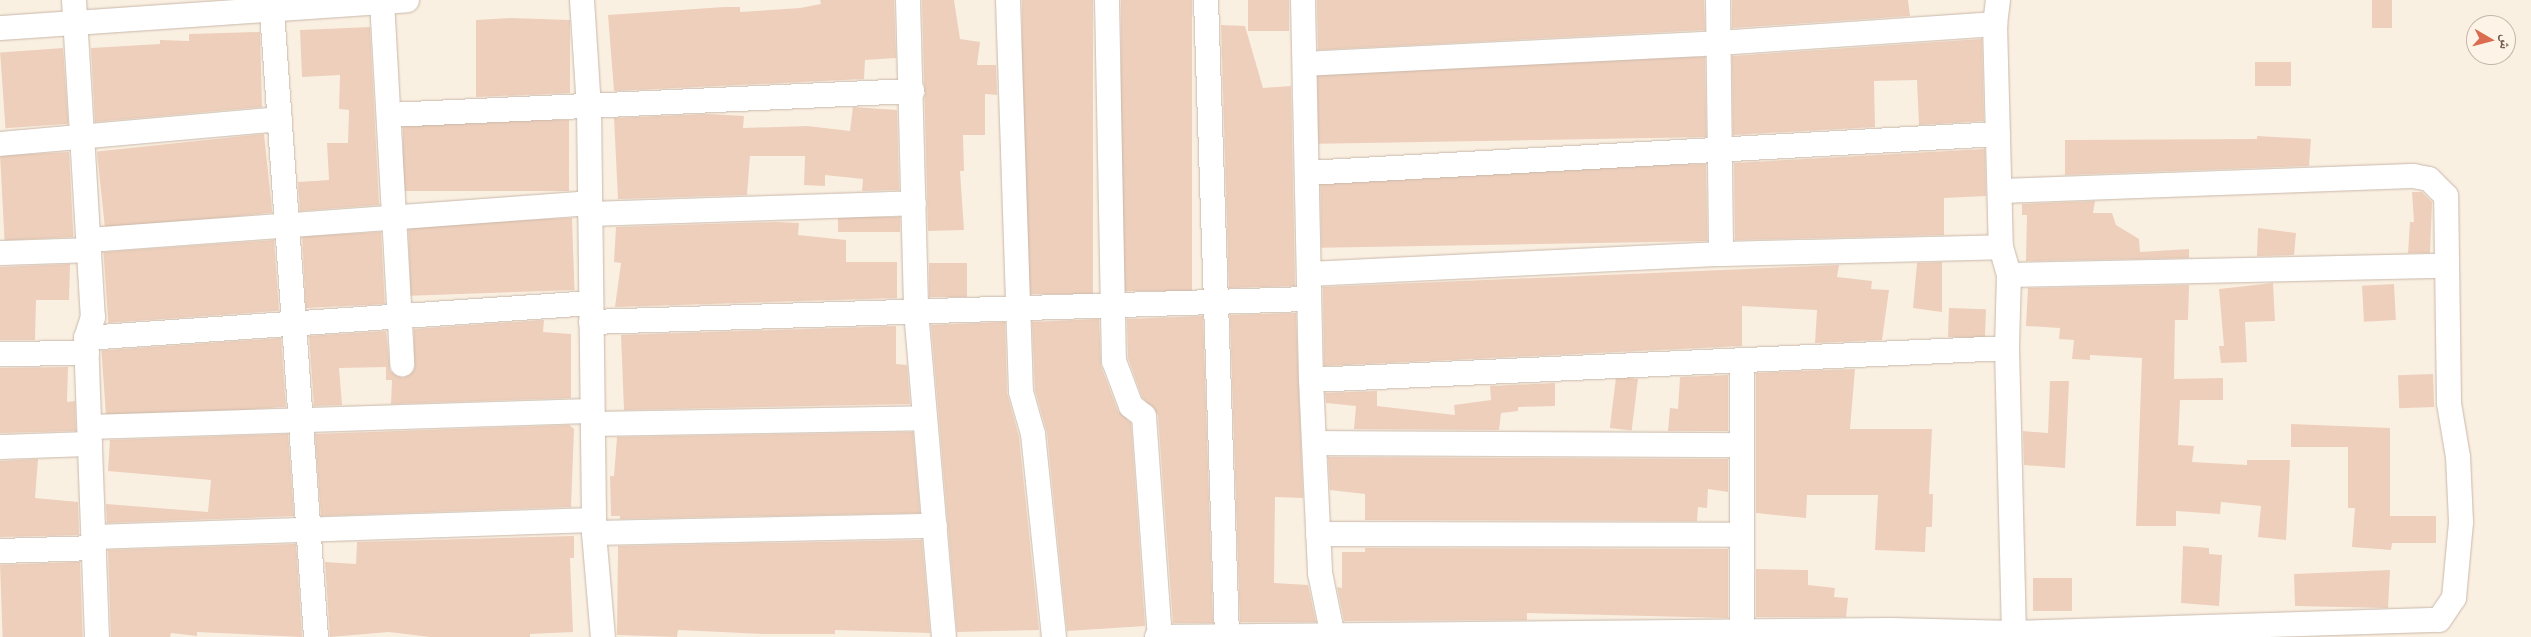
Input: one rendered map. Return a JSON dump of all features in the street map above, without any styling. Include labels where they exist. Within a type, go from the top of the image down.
[{"type":"street","points":[[74,0],[93,317],[87,345],[97,637]]},
{"type":"street","points":[[0,28],[76,23],[176,8],[272,12],[297,5],[407,0]]},
{"type":"street","points":[[582,0],[589,107],[594,527],[603,637]]},
{"type":"street","points":[[908,0],[912,91],[916,311],[944,637]]},
{"type":"street","points":[[1008,0],[1016,307],[1021,392],[1033,434],[1054,637]]},
{"type":"street","points":[[1106,0],[1115,304],[1114,361],[1131,406],[1144,416],[1160,637]]},
{"type":"street","points":[[1206,0],[1227,636]]},
{"type":"street","points":[[1303,0],[1308,299],[1318,534],[1320,573],[1333,636]]},
{"type":"street","points":[[1718,0],[1722,148],[1721,254]]},
{"type":"street","points":[[1998,0],[1995,24],[2001,247],[2009,275],[2007,348],[2014,635]]},
{"type":"street","points":[[395,1],[389,115],[402,364]]},
{"type":"street","points":[[272,12],[316,637]]},
{"type":"street","points":[[1305,64],[1720,43],[1995,24]]},
{"type":"street","points":[[389,115],[912,91]]},
{"type":"street","points":[[0,144],[83,139],[280,119]]},
{"type":"street","points":[[1307,173],[1722,148],[1998,134]]},
{"type":"street","points":[[1156,637],[1694,634],[1742,631],[2014,635],[2439,620],[2454,598],[2461,522],[2458,457],[2448,403],[2446,196],[2429,179],[2413,176],[2000,191]]},
{"type":"street","points":[[0,254],[394,219],[590,208],[914,204]]},
{"type":"street","points":[[1309,274],[1721,254],[2001,247]]},
{"type":"street","points":[[2009,275],[2446,266]]},
{"type":"street","points":[[0,354],[294,323],[399,316],[591,312],[916,311],[1215,300],[1308,299]]},
{"type":"street","points":[[1311,380],[2007,348]]},
{"type":"street","points":[[1742,361],[1739,535],[1742,631]]},
{"type":"street","points":[[0,447],[90,436],[301,418],[924,418]]},
{"type":"street","points":[[1314,442],[1741,445]]},
{"type":"street","points":[[0,551],[94,542],[308,528],[935,526]]},
{"type":"street","points":[[1318,534],[1739,535]]},
{"type":"building","points":[[820,0],[894,0],[896,58],[865,60],[864,79],[614,91],[608,15],[724,7],[740,7],[740,12],[800,8],[821,4]]},
{"type":"building","points":[[922,0],[954,0],[960,39],[980,42],[977,65],[996,65],[997,95],[985,94],[985,135],[963,135],[964,171],[960,171],[964,230],[928,231]]},
{"type":"building","points":[[1022,0],[1093,0],[1093,294],[1022,294]]},
{"type":"building","points":[[1121,0],[1192,0],[1192,291],[1121,291]]},
{"type":"building","points":[[1248,0],[1289,0],[1289,31],[1248,31]]},
{"type":"building","points":[[1317,0],[1704,0],[1705,30],[1318,50]]},
{"type":"building","points":[[1732,0],[1908,0],[1910,16],[1732,28]]},
{"type":"building","points":[[2372,0],[2392,0],[2392,28],[2372,28]]},
{"type":"building","points":[[511,18],[570,20],[570,93],[476,97],[476,20]]},
{"type":"building","points":[[1221,25],[1245,26],[1263,88],[1291,86],[1295,286],[1229,288]]},
{"type":"building","points":[[370,27],[379,205],[300,211],[298,182],[329,180],[327,143],[348,143],[349,110],[339,109],[340,75],[302,77],[300,30]]},
{"type":"building","points":[[260,32],[262,107],[95,122],[91,48],[160,44],[160,40],[189,41],[189,34]]},
{"type":"building","points":[[1982,39],[1984,121],[1919,125],[1917,80],[1874,81],[1875,127],[1733,135],[1732,56]]},
{"type":"building","points":[[63,48],[68,124],[5,128],[0,52]]},
{"type":"building","points":[[1705,57],[1706,137],[1318,144],[1317,64]]},
{"type":"building","points":[[2255,62],[2291,62],[2291,86],[2255,86]]},
{"type":"building","points":[[853,107],[897,110],[899,190],[862,191],[863,179],[825,175],[825,186],[804,185],[805,156],[750,156],[747,195],[618,199],[614,118],[708,114],[744,116],[743,128],[807,126],[850,131]]},
{"type":"building","points":[[403,120],[569,120],[569,191],[403,191]]},
{"type":"building","points":[[264,134],[272,213],[105,230],[97,152]]},
{"type":"building","points":[[2257,136],[2311,139],[2309,166],[2065,175],[2065,140],[2257,139]]},
{"type":"building","points":[[1985,149],[1986,196],[1944,198],[1944,235],[1735,240],[1734,163]]},
{"type":"building","points":[[69,152],[73,237],[5,240],[0,156]]},
{"type":"building","points":[[1706,164],[1707,241],[1321,248],[1320,171]]},
{"type":"building","points":[[2412,192],[2422,192],[2432,202],[2430,253],[2408,253],[2410,222],[2414,222]]},
{"type":"building","points":[[2095,201],[2093,213],[2112,213],[2116,225],[2139,239],[2140,252],[2189,249],[2189,258],[2026,261],[2027,215],[2022,215],[2022,204]]},
{"type":"building","points":[[838,217],[900,217],[900,232],[838,232]]},
{"type":"building","points":[[572,218],[575,290],[411,296],[408,224]]},
{"type":"building","points":[[774,222],[799,223],[798,235],[846,240],[846,262],[897,262],[897,298],[615,307],[621,263],[614,262],[616,227]]},
{"type":"building","points":[[2258,228],[2296,233],[2294,255],[2257,256]]},
{"type":"building","points":[[381,232],[385,304],[306,308],[302,236]]},
{"type":"building","points":[[274,240],[279,311],[108,323],[103,252]]},
{"type":"building","points":[[1942,262],[1942,312],[1913,308],[1917,263]]},
{"type":"building","points":[[929,263],[967,263],[967,297],[929,297]]},
{"type":"building","points":[[70,264],[69,300],[36,300],[35,340],[0,340],[0,267]]},
{"type":"building","points":[[1839,265],[1837,277],[1872,281],[1871,289],[1889,290],[1882,340],[1815,343],[1817,310],[1742,306],[1742,346],[1324,366],[1323,287]]},
{"type":"building","points":[[2273,283],[2275,321],[2245,322],[2247,362],[2221,363],[2219,346],[2224,346],[2219,289]]},
{"type":"building","points":[[2394,284],[2396,320],[2364,322],[2362,286]]},
{"type":"building","points":[[2189,285],[2188,320],[2175,320],[2174,379],[2223,378],[2223,400],[2180,400],[2178,445],[2194,446],[2192,462],[2247,465],[2247,460],[2290,460],[2286,540],[2258,537],[2261,506],[2221,502],[2220,514],[2176,511],[2176,526],[2136,526],[2142,358],[2090,355],[2090,360],[2072,359],[2074,340],[2059,339],[2060,328],[2026,326],[2028,288]]},
{"type":"building","points":[[1949,308],[1986,309],[1985,338],[1948,337]]},
{"type":"building","points":[[1296,313],[1303,498],[1275,497],[1274,583],[1308,585],[1316,622],[1240,622],[1230,315]]},
{"type":"building","points":[[1203,316],[1213,623],[1173,623],[1158,415],[1142,397],[1128,358],[1127,319]]},
{"type":"building","points":[[1099,319],[1101,366],[1118,411],[1131,423],[1145,626],[1067,631],[1047,433],[1035,390],[1032,322]]},
{"type":"building","points":[[544,320],[543,332],[571,334],[571,398],[391,404],[392,380],[386,380],[386,367],[339,368],[342,405],[314,406],[309,336],[386,331],[390,371],[403,378],[414,370],[414,329]]},
{"type":"building","points":[[1005,322],[1007,393],[1019,437],[1039,630],[957,632],[931,325]]},
{"type":"building","points":[[896,326],[896,364],[907,365],[910,404],[624,410],[621,335]]},
{"type":"building","points":[[281,338],[286,407],[106,419],[101,351]]},
{"type":"building","points":[[68,367],[67,402],[75,401],[76,431],[0,433],[0,368]]},
{"type":"building","points":[[1855,369],[1850,429],[1932,429],[1929,494],[1933,494],[1932,527],[1926,527],[1925,552],[1875,550],[1878,495],[1807,495],[1806,518],[1756,513],[1756,373]]},
{"type":"building","points":[[2433,374],[2434,407],[2399,408],[2398,375]]},
{"type":"building","points":[[1728,375],[1728,431],[1668,431],[1670,408],[1678,409],[1680,377]]},
{"type":"building","points":[[1616,376],[1638,379],[1632,431],[1610,428]]},
{"type":"building","points":[[2050,381],[2069,381],[2065,468],[2024,465],[2023,431],[2048,433]]},
{"type":"building","points":[[1555,383],[1555,406],[1518,407],[1518,411],[1501,413],[1499,430],[1354,429],[1356,406],[1326,403],[1325,393],[1377,391],[1377,406],[1455,415],[1454,405],[1491,400],[1490,386]]},
{"type":"building","points":[[2291,424],[2390,428],[2390,516],[2436,516],[2436,543],[2392,543],[2391,550],[2352,547],[2355,508],[2348,508],[2348,447],[2291,447]]},
{"type":"building","points":[[569,425],[574,429],[571,507],[321,516],[315,434]]},
{"type":"building","points":[[913,432],[920,513],[620,519],[620,516],[611,516],[610,476],[614,476],[617,437]]},
{"type":"building","points":[[288,434],[294,516],[107,523],[106,504],[208,512],[211,480],[108,471],[110,440]]},
{"type":"building","points":[[1328,457],[1728,459],[1728,492],[1708,489],[1707,508],[1698,507],[1697,521],[1365,520],[1365,494],[1330,490]]},
{"type":"building","points":[[38,459],[35,498],[78,502],[79,535],[0,537],[0,461]]},
{"type":"building","points":[[574,536],[574,558],[570,558],[573,632],[530,634],[530,637],[430,637],[389,632],[330,637],[325,562],[356,564],[357,542]]},
{"type":"building","points":[[922,540],[930,633],[835,630],[835,634],[763,634],[678,630],[677,637],[617,635],[618,546]]},
{"type":"building","points":[[296,544],[302,637],[197,632],[197,636],[171,633],[170,637],[111,637],[108,550]]},
{"type":"building","points":[[2183,546],[2209,548],[2209,554],[2222,555],[2219,606],[2181,603]]},
{"type":"building","points":[[1365,548],[1728,549],[1728,618],[1527,613],[1527,620],[1344,621],[1337,587],[1342,588],[1342,552],[1365,552]]},
{"type":"building","points":[[80,562],[83,637],[3,637],[0,565]]},
{"type":"building","points":[[1756,569],[1808,570],[1808,585],[1835,588],[1834,597],[1848,598],[1846,617],[1756,617]]},
{"type":"building","points":[[2390,570],[2388,608],[2295,606],[2294,574]]},
{"type":"building","points":[[2033,578],[2072,578],[2072,611],[2033,611]]}]
